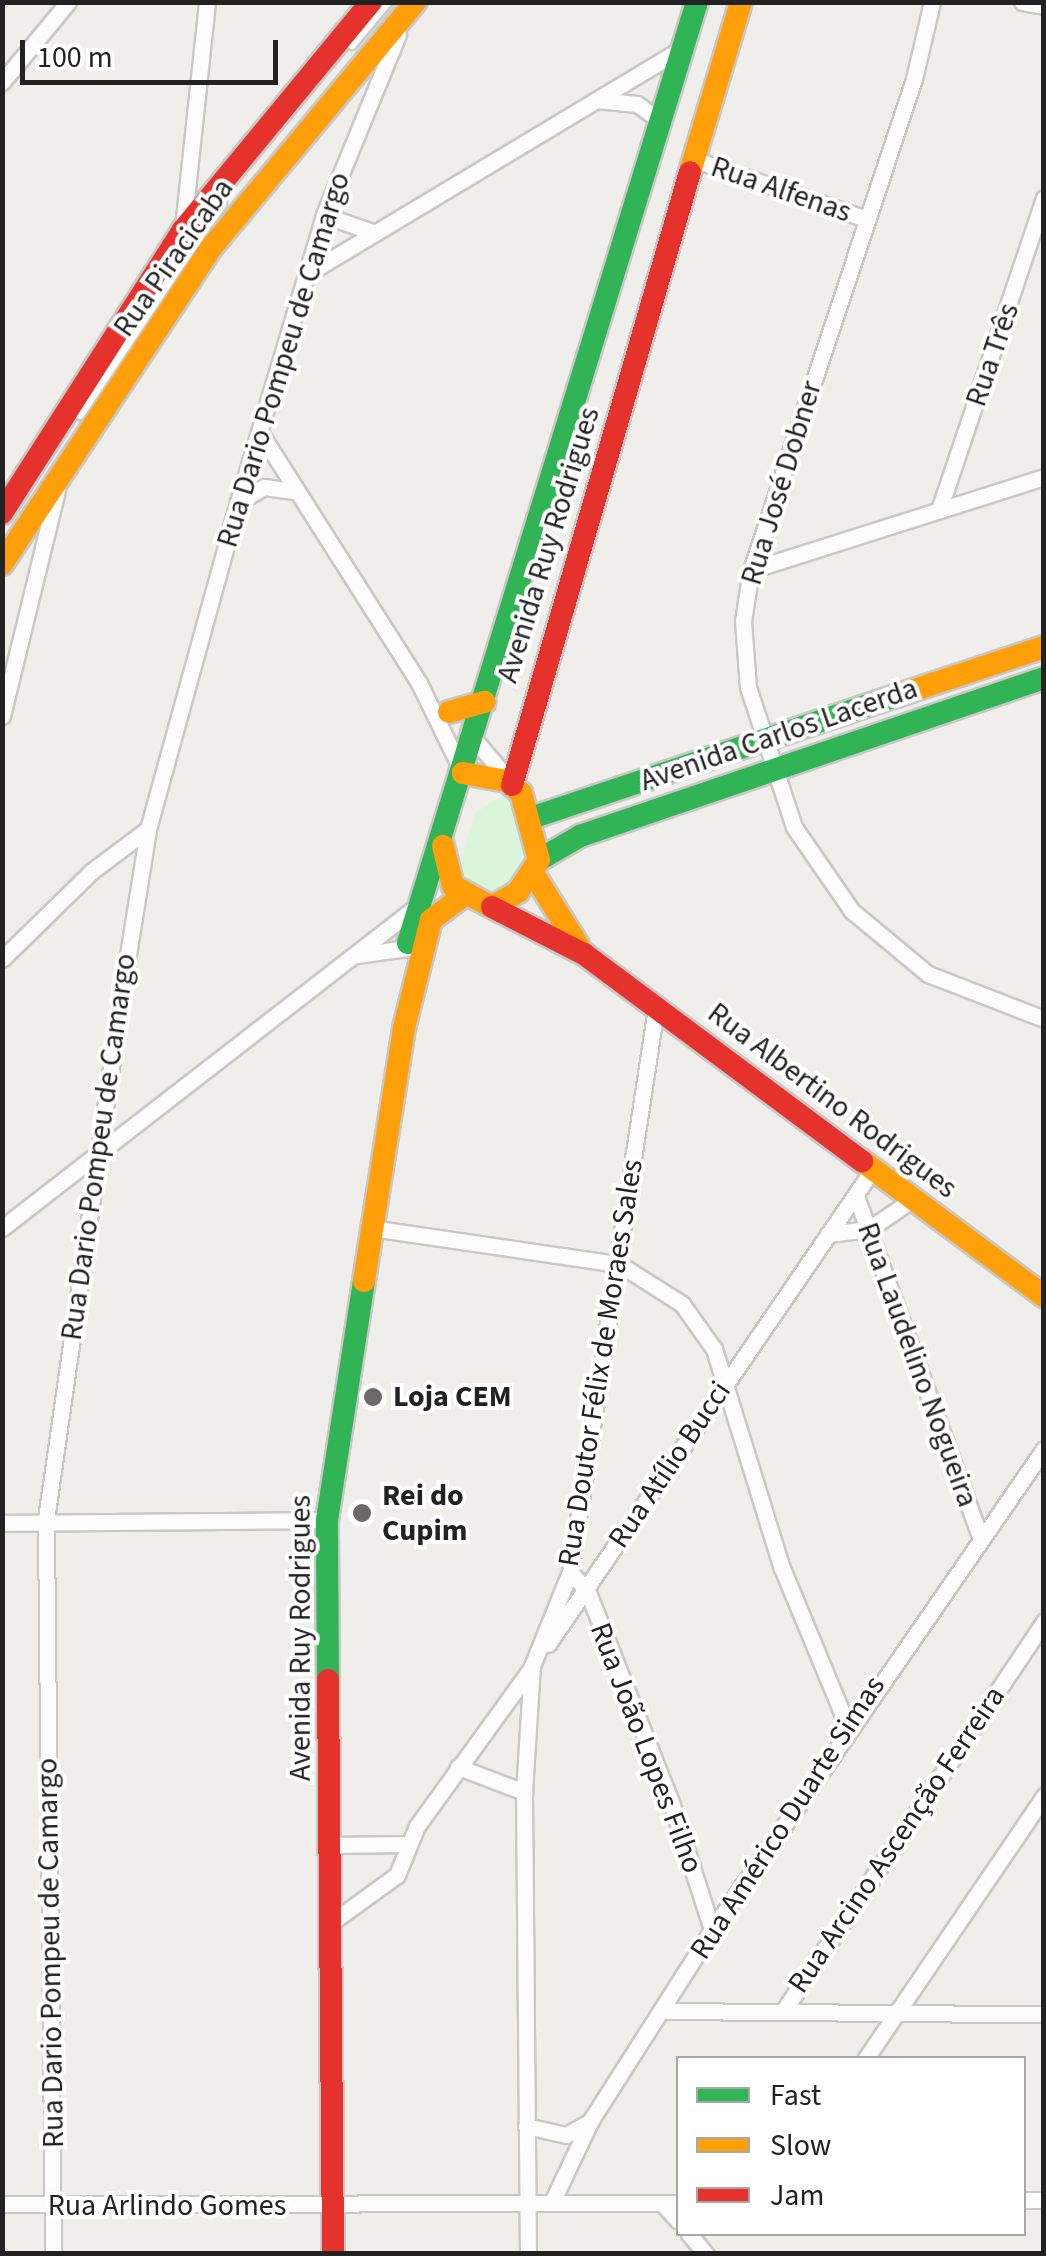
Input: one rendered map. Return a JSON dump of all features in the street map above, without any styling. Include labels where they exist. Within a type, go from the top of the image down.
[{"type":"main road","name":"Rua Piracicaba","points":[[2,513],[183,230],[370,2]]},
{"type":"main road","name":"Avenida Ruy Rodrigues","points":[[404,1028],[407,948],[416,907],[443,846],[697,2]]},
{"type":"main road","name":"Avenida Ruy Rodrigues","points":[[512,785],[552,627],[741,2]]},
{"type":"main road","name":"Rua Piracicaba","points":[[5,556],[60,483],[211,248],[369,71],[414,3]]},
{"type":"main road","points":[[651,147],[696,160]]},
{"type":"main road","name":"Avenida Carlos Lacerda","points":[[534,818],[1044,647]]},
{"type":"main road","name":"Avenida Carlos Lacerda","points":[[536,867],[580,836],[1044,678]]},
{"type":"main road","points":[[450,712],[485,702]]},
{"type":"main road","points":[[443,846],[446,874],[462,896],[492,907],[536,867],[534,818],[512,785],[462,773]]},
{"type":"main road","name":"Rua Albertino Rodrigues","points":[[536,867],[584,954]]},
{"type":"main road","name":"Avenida Ruy Rodrigues","points":[[333,2254],[327,1520],[404,1028],[431,920],[462,896]]},
{"type":"main road","name":"Rua Albertino Rodrigues","points":[[492,907],[584,954],[913,1199],[1034,1278],[1044,1296]]},
{"type":"street","points":[[2,82],[68,2]]},
{"type":"street","points":[[183,230],[208,2]]},
{"type":"street","name":"Rua José Dobner","points":[[932,2],[752,570],[743,621],[762,740],[771,769],[820,872],[888,945],[956,988],[1044,1019]]},
{"type":"street","points":[[1022,2],[1044,6]]},
{"type":"street","points":[[310,272],[683,48]]},
{"type":"street","name":"Rua Dario Pompeu de Camargo","points":[[53,2254],[46,1519],[104,1154],[148,830],[238,502],[369,71]]},
{"type":"street","points":[[596,100],[637,104],[660,121]]},
{"type":"street","name":"Rua Alfenas","points":[[696,160],[866,219]]},
{"type":"street","name":"Rua Três","points":[[940,510],[1044,198]]},
{"type":"street","points":[[324,215],[374,233]]},
{"type":"street","points":[[261,434],[419,684],[462,773]]},
{"type":"street","points":[[752,570],[1044,477]]},
{"type":"street","points":[[2,716],[60,483]]},
{"type":"street","points":[[238,502],[264,487],[294,491]]},
{"type":"street","points":[[5,556],[36,571]]},
{"type":"street","points":[[419,684],[474,738],[512,785]]},
{"type":"street","points":[[2,959],[92,871],[148,830]]},
{"type":"street","points":[[2,1228],[104,1154],[416,907]]},
{"type":"street","points":[[357,955],[407,948]]},
{"type":"street","name":"Rua Doutor Félix de Moraes Sales","points":[[528,2254],[524,1792],[532,1666],[570,1572],[656,1008]]},
{"type":"street","name":"Rua Atílio Bucci","points":[[332,1922],[390,1882],[408,1844],[458,1767],[586,1590],[873,1169]]},
{"type":"street","name":"Rua Laudelino Nogueira","points":[[856,1196],[979,1534]]},
{"type":"street","points":[[828,1234],[868,1230],[913,1199]]},
{"type":"street","points":[[371,1228],[619,1264],[691,1314],[714,1349],[722,1389],[782,1568],[848,1724]]},
{"type":"street","name":"Rua Américo Duarte Simas","points":[[553,2200],[591,2120],[664,2011],[712,1930],[979,1534],[1044,1449]]},
{"type":"street","points":[[2,1524],[46,1519],[327,1520]]},
{"type":"street","name":"Rua João Lopes Filho","points":[[570,1572],[586,1590],[671,1802],[712,1930]]},
{"type":"street","name":"Rua Arcino Ascenção Ferreira","points":[[784,2010],[1044,1621]]},
{"type":"street","points":[[458,1767],[524,1792]]},
{"type":"street","points":[[867,2056],[1037,1818],[1044,1796]]},
{"type":"street","points":[[331,1846],[408,1844]]},
{"type":"street","points":[[664,2011],[1044,2014]]},
{"type":"street","points":[[526,2126],[566,2134],[591,2120]]},
{"type":"street","name":"Rua Arlindo Gomes","points":[[2,2204],[332,2205],[527,2200],[670,2203]]},
{"type":"lane","points":[[2,528],[193,240],[388,2]]},
{"type":"lane","points":[[5,556],[201,246],[403,2]]},
{"type":"green space","points":[[501,796],[519,803],[524,853],[509,887],[496,895],[466,886],[459,870],[474,814]]},
{"type":"traffic: fast","points":[[408,943],[697,2]]},
{"type":"traffic: fast","points":[[539,860],[580,836],[1044,678]]},
{"type":"traffic: fast","points":[[534,817],[896,696]]},
{"type":"traffic: fast","points":[[328,1680],[327,1520],[364,1281]]},
{"type":"traffic: slow","points":[[2,564],[211,248],[415,2]]},
{"type":"traffic: slow","points":[[690,172],[741,2]]},
{"type":"traffic: slow","points":[[896,696],[1044,647]]},
{"type":"traffic: slow","points":[[449,712],[485,702]]},
{"type":"traffic: slow","points":[[443,846],[453,886],[492,907],[518,892],[539,860],[521,793],[507,781],[463,773]]},
{"type":"traffic: slow","points":[[533,873],[579,947]]},
{"type":"traffic: slow","points":[[364,1281],[404,1028],[431,920],[463,896]]},
{"type":"traffic: slow","points":[[862,1161],[1044,1296]]},
{"type":"traffic: jam","points":[[2,513],[183,230],[371,2]]},
{"type":"traffic: jam","points":[[512,785],[690,172]]},
{"type":"traffic: jam","points":[[492,907],[584,954],[862,1161]]},
{"type":"traffic: jam","points":[[328,1680],[333,2254]]},
{"type":"place","name":"Loja CEM","points":[[373,1397]]},
{"type":"place","name":"Rei do Cupim","points":[[362,1513]]}]
